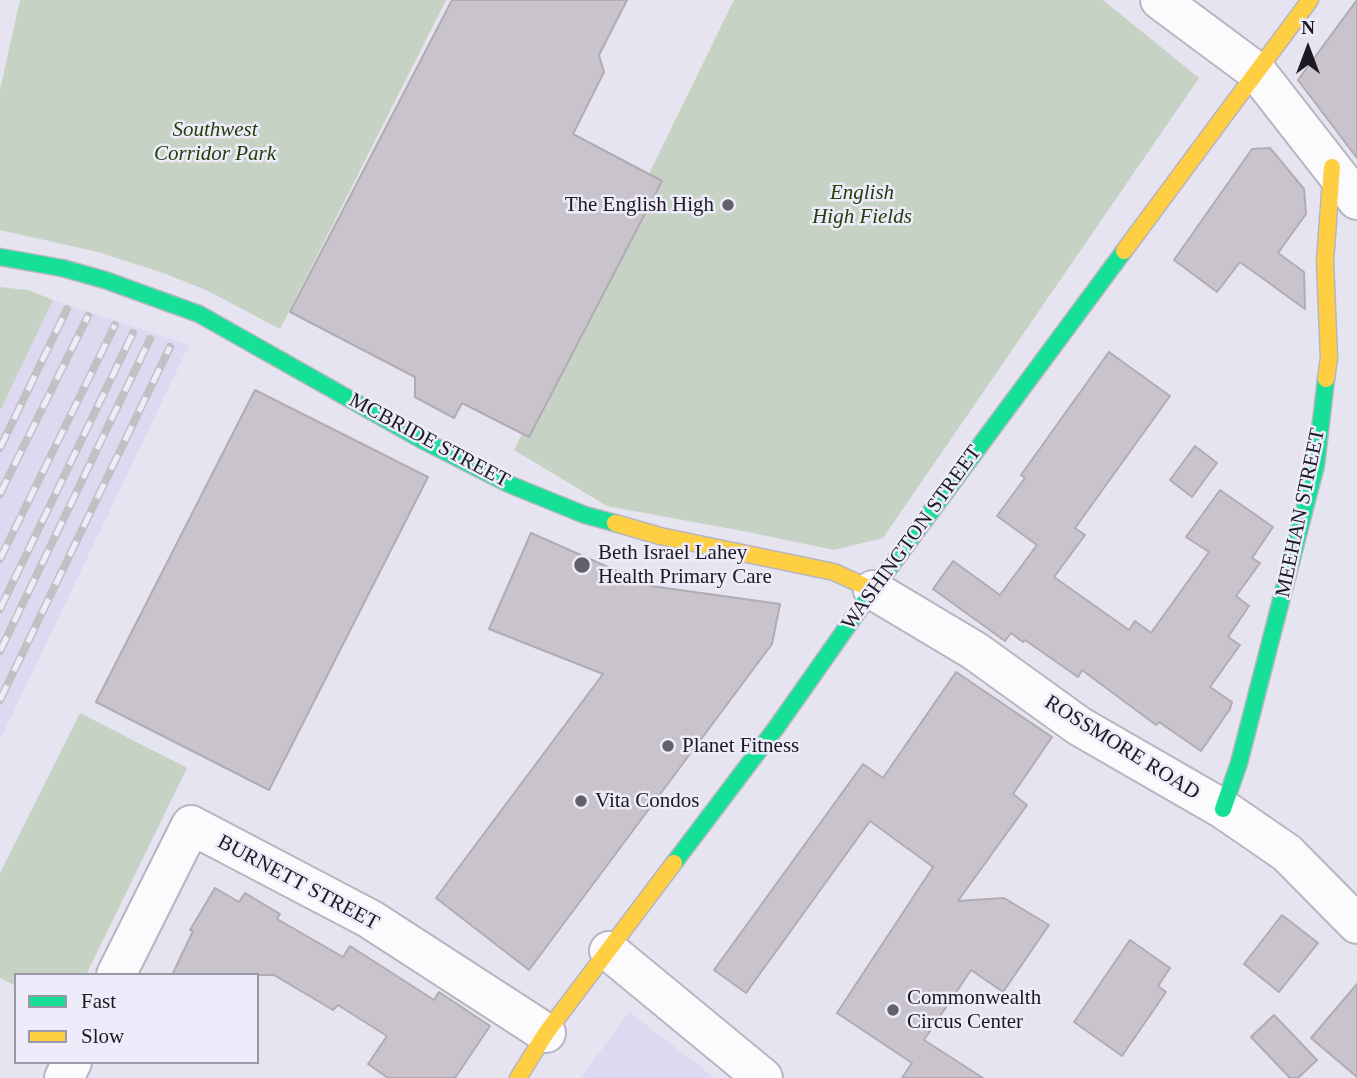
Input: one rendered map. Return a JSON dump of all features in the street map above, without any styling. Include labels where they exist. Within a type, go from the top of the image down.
[{"type":"street","points":[[1160,0],[1256,72],[1357,200]]},
{"type":"street","name":"WASHINGTON STREET","points":[[517,1078],[545,1033],[776,728],[873,590],[1310,0]]},
{"type":"street","name":"MEEHAN STREET","points":[[1223,809],[1239,763],[1316,465],[1329,358],[1325,261],[1332,167]]},
{"type":"street","name":"MCBRIDE STREET","points":[[0,257],[94,276],[145,292],[199,314],[422,440],[511,485],[585,514],[660,536],[834,572],[873,590]]},
{"type":"street","name":"ROSSMORE ROAD","points":[[873,590],[975,651],[1079,726],[1223,809],[1287,853],[1357,924]]},
{"type":"street","name":"BURNETT STREET","points":[[117,973],[191,825],[370,919],[545,1033]]},
{"type":"street","points":[[609,951],[763,1078]]},
{"type":"shaded area","points":[[53,300],[189,345],[0,740],[0,411]]},
{"type":"shaded area","points":[[629,1012],[715,1078],[581,1078]]},
{"type":"green space","name":"Southwest Corridor Park","points":[[20,0],[446,0],[280,329],[208,291],[166,274],[98,252],[0,230],[0,90]]},
{"type":"green space","name":"English High Fields","points":[[734,0],[1103,0],[1199,78],[883,538],[834,550],[607,506],[514,450]]},
{"type":"green space","points":[[0,287],[28,290],[53,300],[0,411]]},
{"type":"green space","points":[[80,713],[187,768],[87,973],[14,973],[14,985],[0,978],[0,873]]},
{"type":"building","points":[[452,0],[627,0],[599,55],[604,72],[573,134],[662,181],[529,437],[462,403],[454,418],[415,397],[415,377],[290,312]]},
{"type":"building","points":[[1357,0],[1357,158],[1298,80]]},
{"type":"building","points":[[1270,148],[1304,189],[1306,214],[1278,253],[1304,272],[1305,309],[1240,262],[1217,292],[1174,260],[1252,149]]},
{"type":"building","points":[[1109,352],[1170,396],[1075,528],[1085,535],[1054,577],[1129,630],[1135,621],[1151,633],[1209,552],[1186,537],[1220,490],[1273,527],[1252,558],[1260,563],[1236,596],[1249,606],[1228,637],[1240,645],[1210,687],[1232,702],[1230,709],[1201,751],[1159,722],[1156,725],[1082,670],[1078,677],[1011,633],[1005,641],[933,589],[953,561],[1000,595],[1037,545],[997,516],[1025,478],[1021,475]]},
{"type":"building","points":[[255,390],[428,477],[269,790],[96,702]]},
{"type":"building","points":[[1195,446],[1217,463],[1192,497],[1170,480]]},
{"type":"building","name":"Vita Condos","points":[[531,533],[651,586],[780,604],[772,644],[529,970],[436,898],[603,674],[489,629]]},
{"type":"building","points":[[956,672],[1052,737],[1013,794],[1027,805],[958,901],[1004,898],[1049,925],[1003,992],[971,970],[924,1040],[983,1078],[902,1078],[912,1063],[837,1013],[933,867],[870,821],[746,993],[714,970],[863,764],[883,778]]},
{"type":"building","points":[[215,888],[239,902],[245,893],[280,914],[277,919],[343,957],[350,946],[434,1000],[439,992],[490,1026],[455,1078],[388,1078],[368,1064],[387,1036],[338,1005],[333,1010],[274,975],[173,973],[193,931],[190,930]]},
{"type":"building","points":[[1282,915],[1318,943],[1279,992],[1244,964]]},
{"type":"building","points":[[1130,940],[1170,968],[1158,986],[1166,992],[1122,1056],[1074,1022]]},
{"type":"building","points":[[1357,984],[1357,1077],[1311,1038]]},
{"type":"building","points":[[1274,1015],[1317,1060],[1298,1078],[1290,1078],[1251,1037]]},
{"type":"railway","points":[[0,448],[67,309]]},
{"type":"railway","points":[[0,494],[88,316]]},
{"type":"railway","points":[[0,559],[115,325]]},
{"type":"railway","points":[[0,609],[133,333]]},
{"type":"railway","points":[[0,651],[150,339]]},
{"type":"railway","points":[[0,700],[170,347]]},
{"type":"traffic: fast","points":[[674,863],[776,728],[873,590],[1124,251]]},
{"type":"traffic: fast","points":[[0,257],[62,268],[105,280],[199,314],[422,440],[511,485],[585,515],[615,523]]},
{"type":"traffic: fast","points":[[1223,809],[1239,763],[1316,465],[1326,379]]},
{"type":"traffic: slow","points":[[1124,251],[1310,0]]},
{"type":"traffic: slow","points":[[1326,379],[1329,358],[1325,261],[1332,167]]},
{"type":"traffic: slow","points":[[615,523],[660,536],[834,572],[873,590]]},
{"type":"traffic: slow","points":[[518,1078],[546,1033],[674,863]]},
{"type":"place","name":"The English High","points":[[728,205]]},
{"type":"place","name":"Beth Israel Lahey Health Primary Care","points":[[582,565]]},
{"type":"place","name":"Planet Fitness","points":[[668,746]]},
{"type":"place","name":"Vita Condos","points":[[581,801]]},
{"type":"place","name":"Commonwealth Circus Center","points":[[893,1010]]}]
